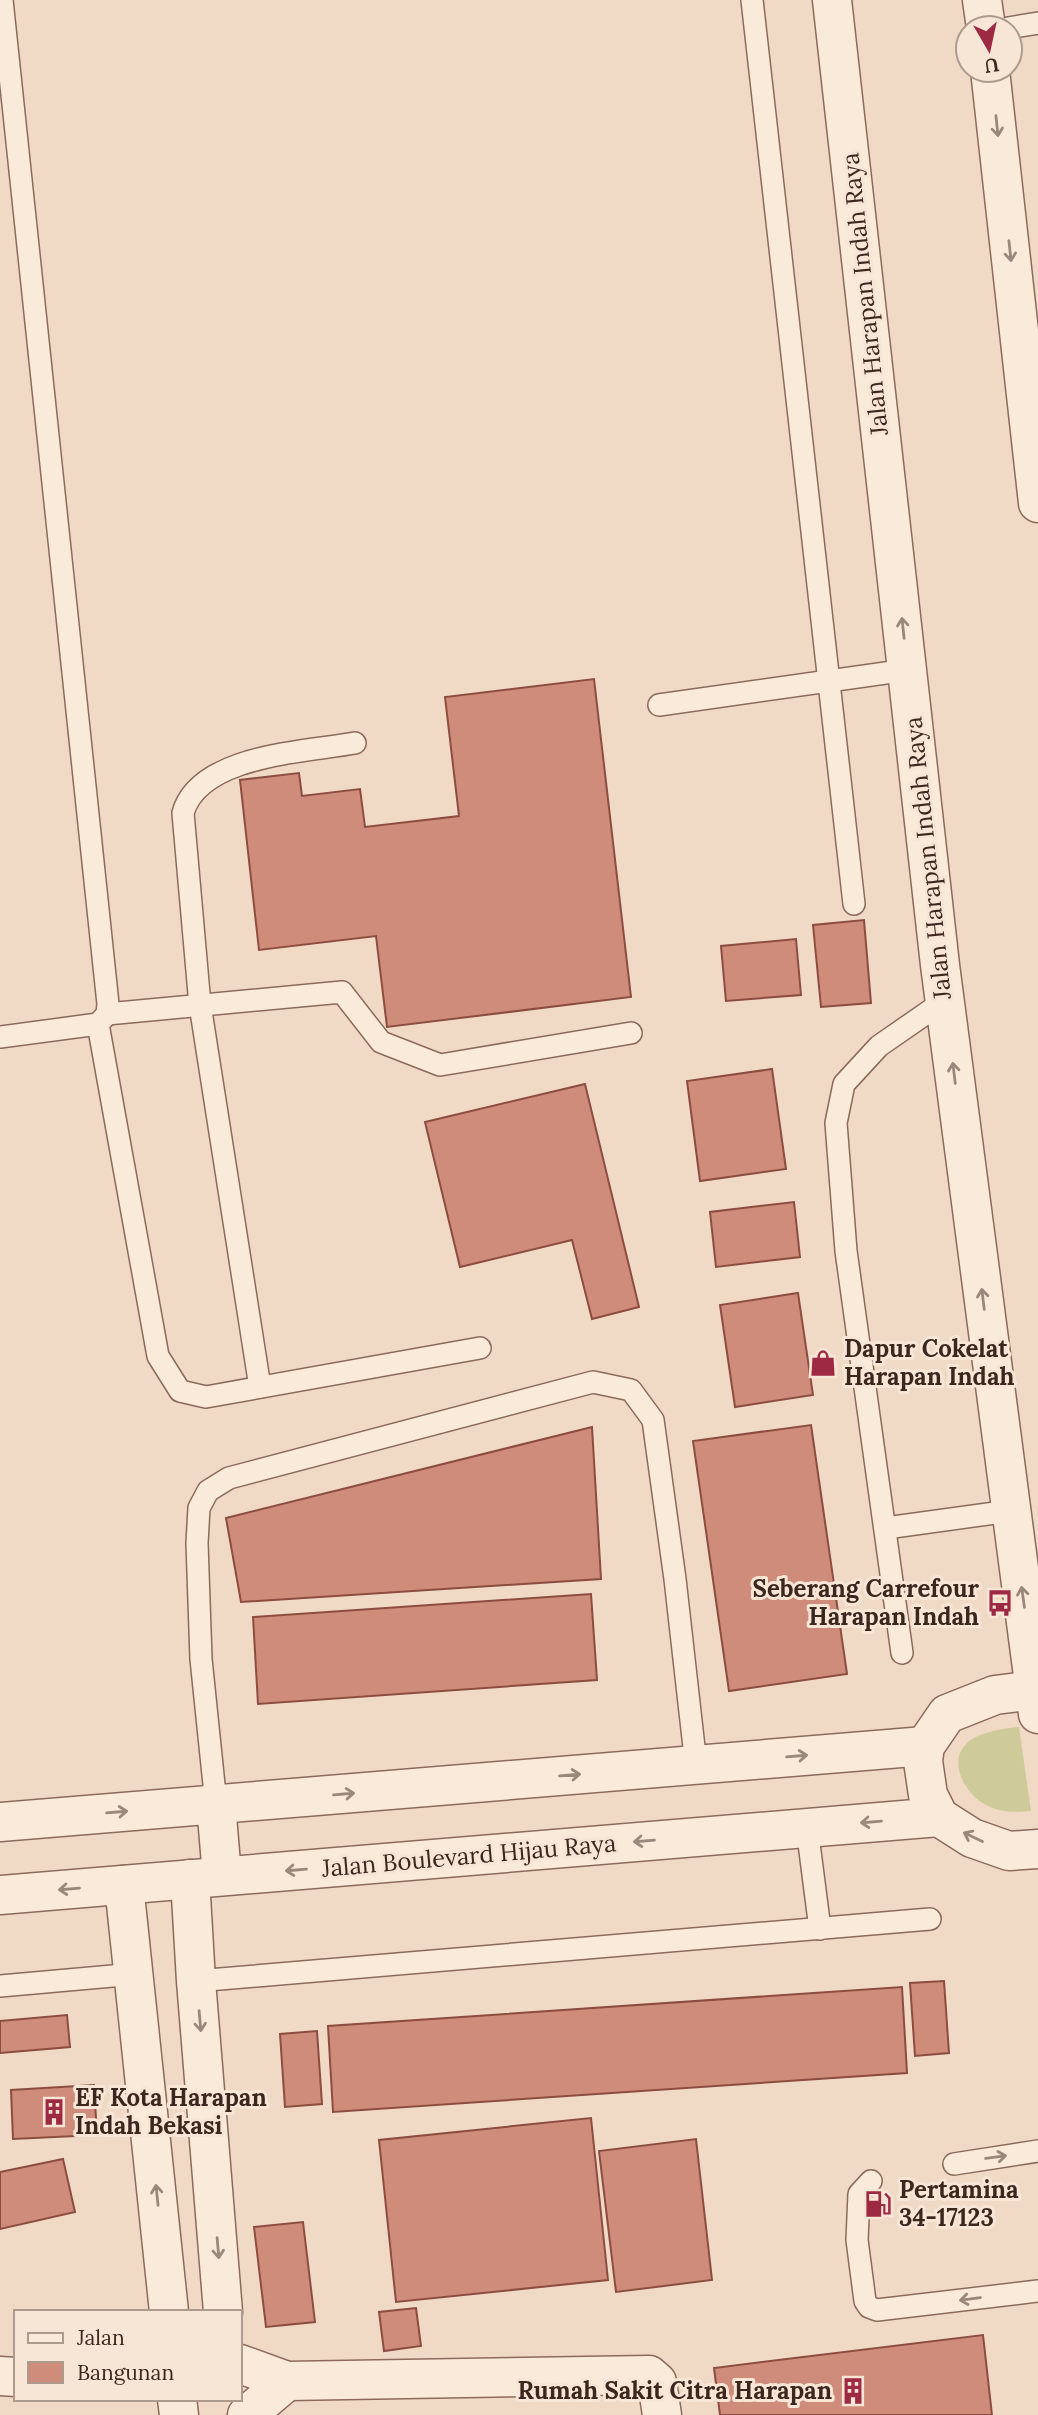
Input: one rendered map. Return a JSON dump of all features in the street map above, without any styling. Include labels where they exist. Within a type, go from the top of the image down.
[{"type":"street","name":"Jalan Harapan Indah Raya","points":[[832,0],[944,1000],[1036,1702]]},
{"type":"street","points":[[992,84],[1032,385],[1038,503]]},
{"type":"street","points":[[1036,1702],[995,1695],[947,1714],[925,1746],[923,1761],[928,1795],[939,1817],[972,1838],[1009,1851],[1038,1849]]},
{"type":"street","points":[[0,1822],[925,1746]]},
{"type":"street","points":[[216,1804],[196,1981],[223,2310]]},
{"type":"street","name":"Jalan Boulevard Hijau Raya","points":[[0,1895],[939,1817]]},
{"type":"street","points":[[124,1885],[169,2310]]},
{"type":"street","points":[[242,2365],[287,2381],[649,2375],[657,2382],[662,2415]]},
{"type":"street","points":[[247,2415],[287,2381]]},
{"type":"lane","points":[[2,0],[103,962],[102,1019],[158,1356],[180,1391],[206,1396],[480,1348]]},
{"type":"lane","points":[[752,0],[854,904]]},
{"type":"lane","points":[[659,705],[907,670]]},
{"type":"lane","points":[[260,1387],[200,1005],[183,813],[187,800],[209,777],[242,762],[355,743]]},
{"type":"lane","points":[[0,1037],[200,1005],[342,992],[381,1042],[440,1065],[631,1032]]},
{"type":"lane","points":[[902,1653],[846,1251],[835,1123],[844,1084],[879,1046],[944,1000]]},
{"type":"lane","points":[[216,1804],[201,1659],[197,1543],[199,1508],[208,1490],[229,1478],[593,1382],[631,1390],[653,1420],[676,1579],[695,1765]]},
{"type":"lane","points":[[886,1528],[1010,1511]]},
{"type":"lane","points":[[807,1828],[820,1928]]},
{"type":"lane","points":[[196,1981],[930,1919]]},
{"type":"lane","points":[[0,1986],[135,1974]]},
{"type":"lane","points":[[954,2164],[1038,2151]]},
{"type":"lane","points":[[871,2181],[859,2194],[857,2239],[865,2301],[869,2307],[877,2310],[1038,2291]]},
{"type":"shaded area","points":[[1019,1727],[1031,1811],[998,1810],[980,1801],[965,1785],[958,1766],[959,1756],[963,1748],[976,1737]]},
{"type":"building","points":[[594,679],[631,997],[387,1027],[376,936],[259,950],[240,780],[299,773],[302,796],[360,789],[365,827],[459,816],[445,697]]},
{"type":"building","points":[[864,920],[871,1003],[821,1007],[813,925]]},
{"type":"building","points":[[796,939],[801,995],[726,1001],[721,946]]},
{"type":"building","points":[[772,1069],[786,1169],[700,1181],[687,1081]]},
{"type":"building","points":[[585,1084],[639,1307],[592,1319],[572,1240],[460,1267],[425,1122]]},
{"type":"building","points":[[794,1202],[800,1257],[716,1267],[710,1212]]},
{"type":"building","points":[[798,1293],[813,1395],[735,1407],[720,1305]]},
{"type":"building","points":[[811,1425],[847,1674],[729,1691],[693,1441]]},
{"type":"building","points":[[592,1427],[601,1579],[241,1602],[226,1518]]},
{"type":"building","points":[[591,1594],[597,1680],[258,1704],[253,1617]]},
{"type":"building","points":[[944,1981],[949,2053],[915,2056],[910,1983]]},
{"type":"building","points":[[902,1987],[907,2073],[333,2112],[328,2026]]},
{"type":"building","points":[[67,2015],[70,2047],[0,2053],[0,2021]]},
{"type":"building","points":[[317,2031],[322,2104],[285,2107],[280,2034]]},
{"type":"building","name":"EF Kota Harapan Indah Bekasi","points":[[94,2085],[97,2135],[13,2139],[11,2090]]},
{"type":"building","points":[[591,2118],[608,2280],[396,2302],[379,2140]]},
{"type":"building","points":[[696,2139],[712,2280],[616,2292],[599,2151]]},
{"type":"building","points":[[63,2159],[75,2212],[0,2229],[0,2172]]},
{"type":"building","points":[[303,2222],[315,2322],[266,2327],[254,2227]]},
{"type":"building","points":[[416,2308],[421,2346],[384,2351],[379,2312]]},
{"type":"building","name":"Rumah Sakit Citra Harapan","points":[[983,2335],[992,2415],[720,2415],[714,2368]]},
{"type":"place","name":"Dapur Cokelat Harapan Indah","points":[[823,1363]]},
{"type":"place","name":"Seberang Carrefour Harapan Indah","points":[[1000,1603]]},
{"type":"place","name":"EF Kota Harapan Indah Bekasi","points":[[54,2112]]},
{"type":"place","name":"Pertamina 34-17123","points":[[878,2204]]},
{"type":"place","name":"Rumah Sakit Citra Harapan","points":[[853,2391]]}]
